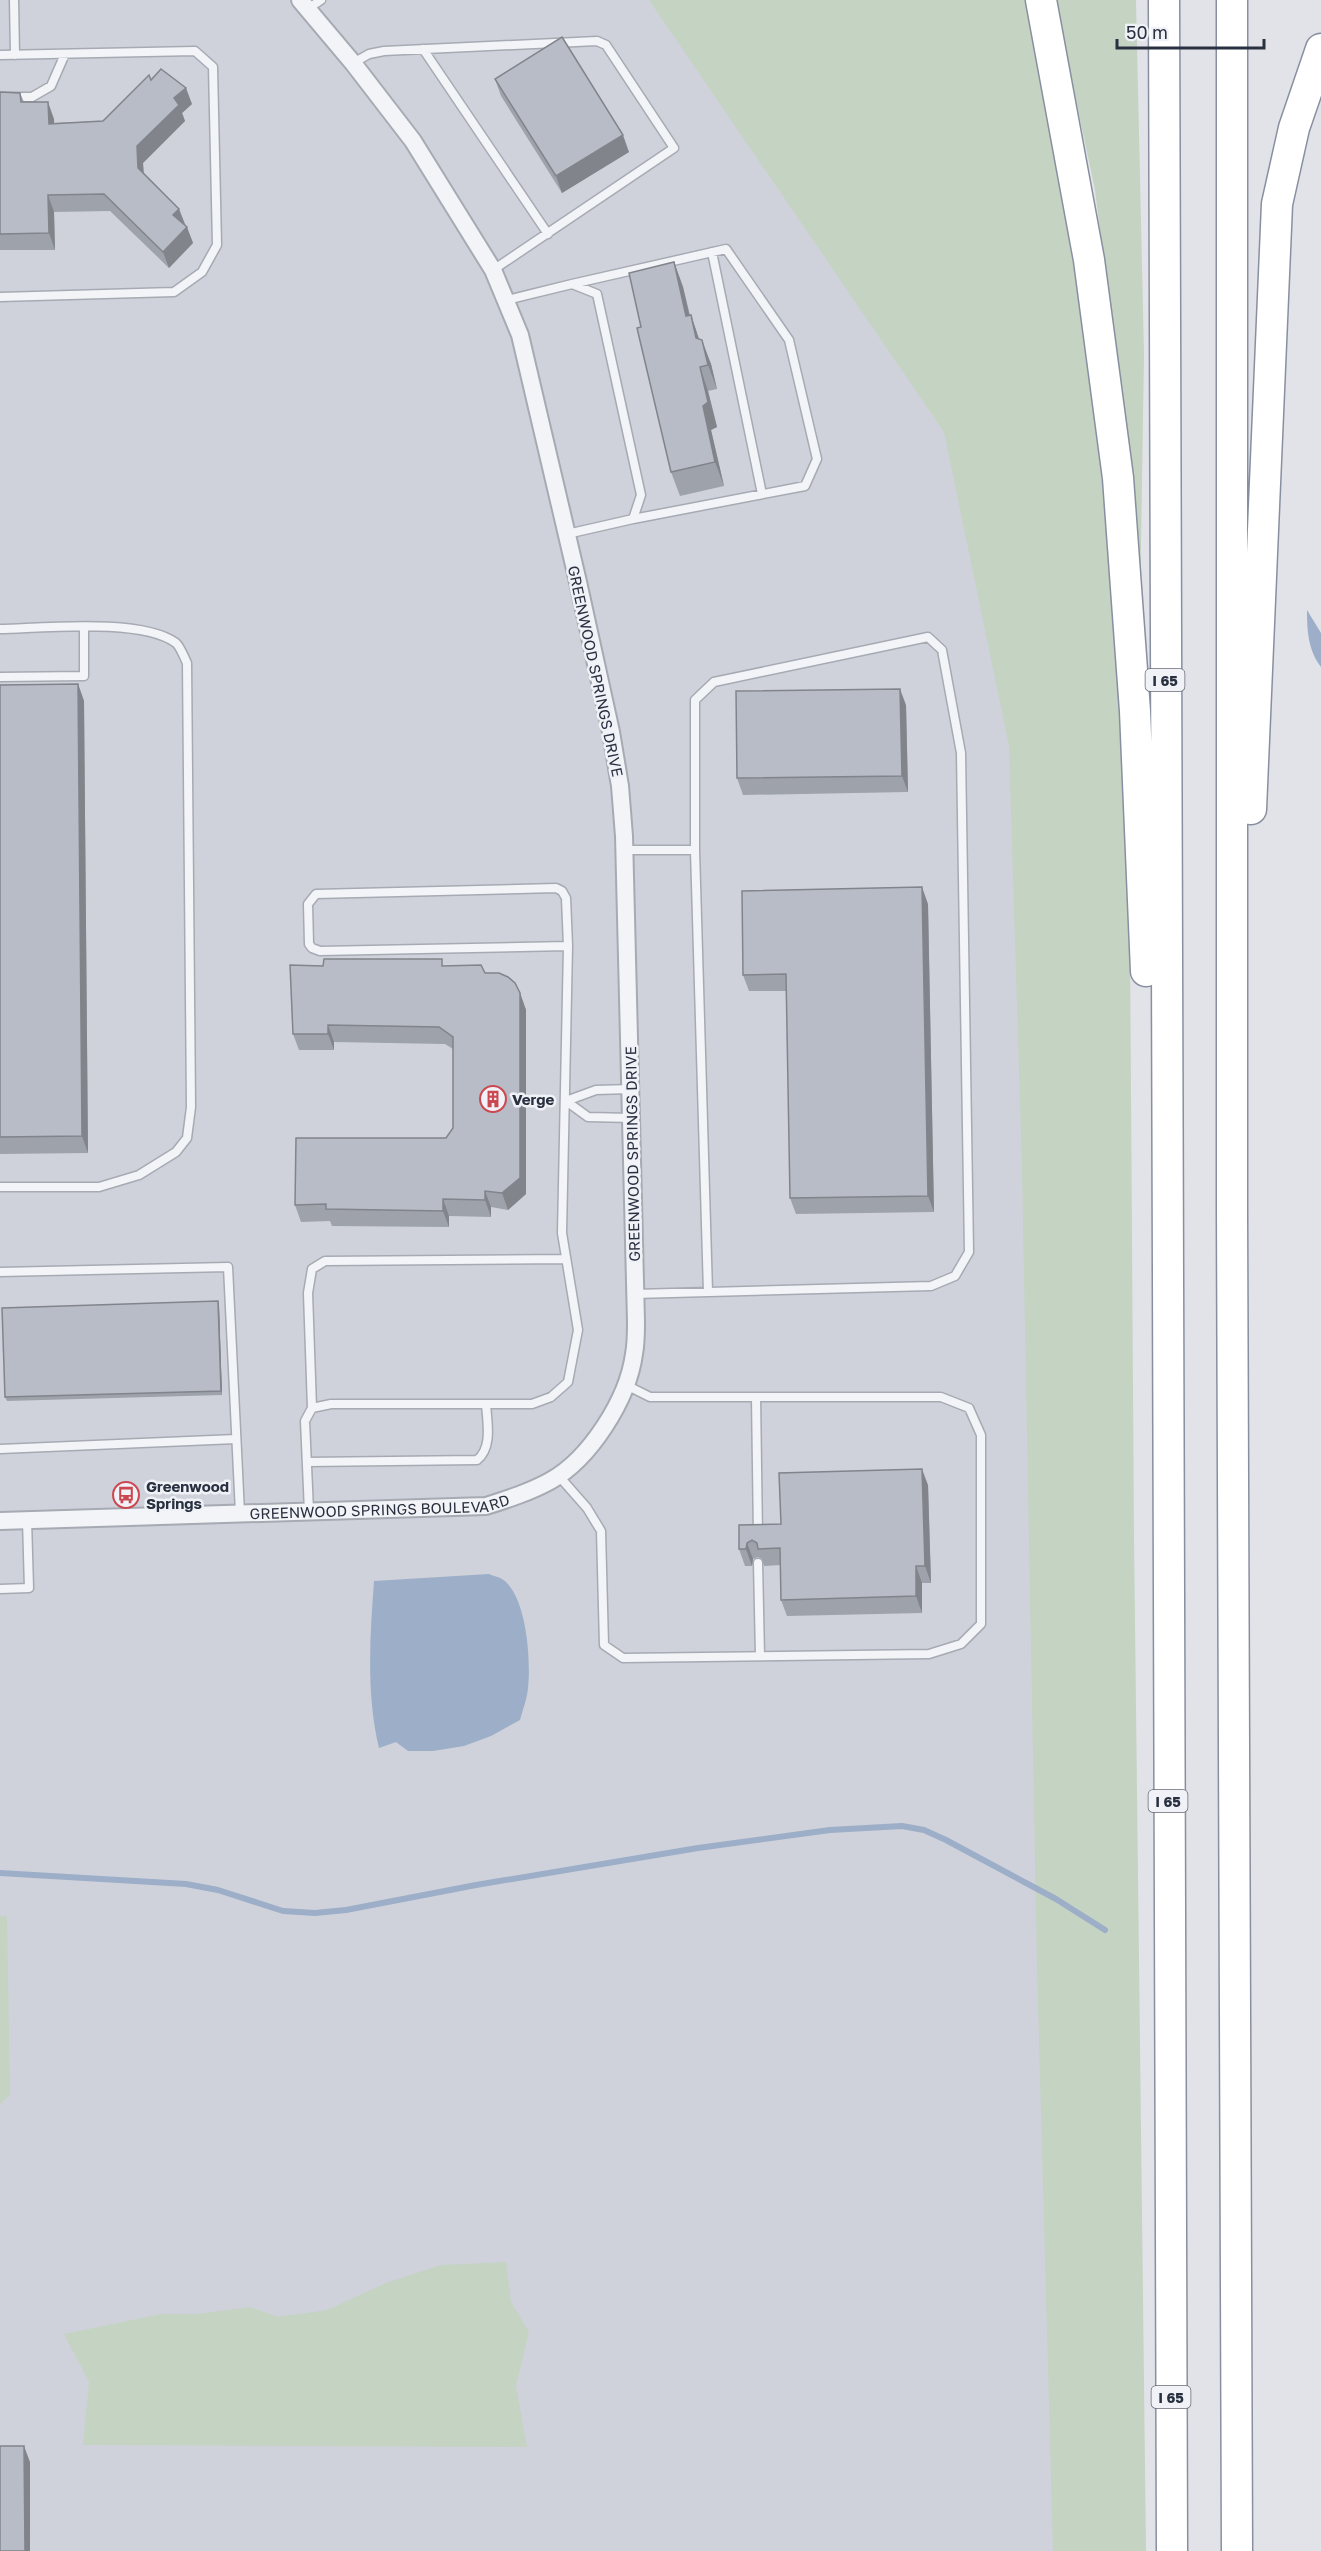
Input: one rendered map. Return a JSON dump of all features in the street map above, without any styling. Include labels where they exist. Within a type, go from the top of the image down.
[{"type":"highway","points":[[1041,0],[1089,260],[1118,478],[1135,711],[1166,1359]]},
{"type":"highway","name":"I 65","points":[[1164,0],[1166,1359],[1172,2551]]},
{"type":"highway","points":[[1232,0],[1232,1211],[1237,2551]]},
{"type":"highway","points":[[1232,1211],[1277,204],[1294,128],[1321,48]]},
{"type":"street","name":"GREENWOOD SPRINGS DRIVE","points":[[310,3],[413,141],[493,270],[507,300],[520,335],[611,732],[620,786],[624,850],[632,1118],[634,1356],[626,1385],[595,1443]]},
{"type":"street","name":"GREENWOOD SPRINGS BOULEVARD","points":[[0,1521],[486,1506],[520,1495],[558,1476],[595,1443]]},
{"type":"lane","points":[[14,0],[15,54]]},
{"type":"lane","points":[[353,63],[369,54],[384,51],[597,41],[606,45],[674,148],[493,270]]},
{"type":"lane","points":[[423,49],[548,234]]},
{"type":"lane","points":[[0,55],[195,51],[213,67],[217,245],[202,272],[174,292],[0,297]]},
{"type":"lane","points":[[0,97],[32,96],[51,86],[65,54]]},
{"type":"lane","points":[[507,300],[726,249],[789,340],[817,459],[805,486],[567,534]]},
{"type":"lane","points":[[712,252],[762,494]]},
{"type":"lane","points":[[572,284],[597,294],[641,495],[633,519]]},
{"type":"lane","points":[[0,629],[115,627],[160,634],[178,645],[187,663],[191,1107],[188,1138],[176,1152],[139,1175],[99,1187],[0,1187]]},
{"type":"lane","points":[[0,677],[84,676],[84,628]]},
{"type":"lane","points":[[635,1294],[931,1286],[955,1276],[969,1252],[961,753],[942,650],[928,638],[714,682],[695,700],[694,850],[708,1292]]},
{"type":"lane","points":[[624,850],[694,850]]},
{"type":"lane","points":[[312,1408],[331,1404],[532,1404],[551,1397],[568,1382],[578,1330],[562,1233],[568,946],[566,898],[562,891],[556,888],[316,894],[308,904],[309,944],[320,951],[568,946]]},
{"type":"lane","points":[[566,1101],[596,1090],[631,1089]]},
{"type":"lane","points":[[566,1101],[588,1118],[632,1118]]},
{"type":"lane","points":[[309,1511],[306,1421],[312,1408],[308,1293],[312,1269],[325,1261],[566,1259]]},
{"type":"lane","points":[[0,1272],[228,1267],[240,1513]]},
{"type":"lane","points":[[558,1476],[587,1508],[601,1531],[604,1645],[623,1658],[929,1654],[961,1644],[981,1624],[981,1436],[969,1408],[941,1397],[650,1397],[626,1385]]},
{"type":"lane","points":[[756,1397],[758,1535]]},
{"type":"lane","points":[[307,1462],[477,1460],[482,1457],[488,1444],[486,1404]]},
{"type":"lane","points":[[0,1449],[236,1439]]},
{"type":"lane","points":[[0,1589],[29,1588],[27,1520]]},
{"type":"lane","points":[[758,1563],[760,1656]]},
{"type":"shaded area","points":[[0,0],[992,0],[1118,2551],[0,2551]]},
{"type":"green space","points":[[649,0],[1025,0],[1042,82],[1082,317],[1106,515],[1119,699],[1130,943],[1134,1538],[1146,2551],[1053,2551],[1037,1967],[1022,1169],[1009,746],[944,432]]},
{"type":"green space","points":[[1055,0],[1136,0],[1144,354],[1140,611],[1123,415],[1095,190]]},
{"type":"green space","points":[[0,1916],[7,1916],[10,2095],[0,2104]]},
{"type":"green space","points":[[506,2262],[511,2302],[529,2332],[516,2386],[527,2447],[83,2445],[89,2382],[64,2334],[162,2314],[198,2314],[250,2307],[278,2317],[327,2310],[386,2283],[441,2265]]},
{"type":"water","points":[[1307,610],[1321,633],[1321,667],[1311,647]]},
{"type":"water","points":[[489,1574],[502,1579],[510,1587],[517,1599],[526,1629],[529,1676],[527,1696],[520,1720],[491,1736],[464,1746],[433,1751],[408,1751],[396,1742],[379,1748],[371,1686],[370,1644],[374,1581]]},
{"type":"building","points":[[562,37],[623,135],[556,176],[495,79]]},
{"type":"building","points":[[161,69],[186,88],[174,98],[179,105],[137,146],[138,168],[179,209],[173,215],[187,227],[163,252],[104,194],[48,195],[49,233],[0,234],[0,92],[20,93],[21,102],[48,102],[49,124],[103,121],[149,75],[151,80]]},
{"type":"building","points":[[674,262],[686,316],[691,315],[696,338],[702,340],[708,365],[700,367],[708,402],[703,406],[715,462],[671,472],[637,328],[641,327],[629,273]]},
{"type":"building","points":[[78,684],[82,1136],[0,1137],[0,685]]},
{"type":"building","points":[[900,689],[902,776],[737,778],[736,691]]},
{"type":"building","points":[[922,887],[928,1196],[790,1198],[786,974],[743,975],[742,891]]},
{"type":"building","name":"Verge","points":[[324,959],[442,959],[442,966],[481,965],[485,973],[499,973],[515,983],[520,993],[520,1178],[502,1193],[485,1191],[485,1200],[443,1199],[443,1211],[326,1209],[326,1204],[295,1205],[296,1138],[446,1138],[453,1128],[453,1037],[439,1027],[328,1025],[328,1034],[293,1034],[290,965],[323,966]]},
{"type":"building","points":[[218,1301],[221,1391],[5,1397],[2,1308]]},
{"type":"building","points":[[922,1469],[925,1566],[916,1566],[916,1596],[781,1600],[780,1548],[758,1549],[757,1543],[752,1540],[747,1543],[746,1549],[739,1549],[739,1525],[781,1524],[779,1473]]},
{"type":"building","points":[[0,2446],[24,2446],[25,2551],[0,2551]]},
{"type":"waterway","points":[[0,1873],[186,1884],[218,1890],[283,1911],[315,1913],[346,1910],[476,1885],[698,1848],[830,1830],[902,1826],[924,1830],[946,1840],[1056,1899],[1105,1930]]},
{"type":"place","name":"Verge","points":[[493,1099]]},
{"type":"place","name":"Greenwood Springs","points":[[126,1495]]}]
